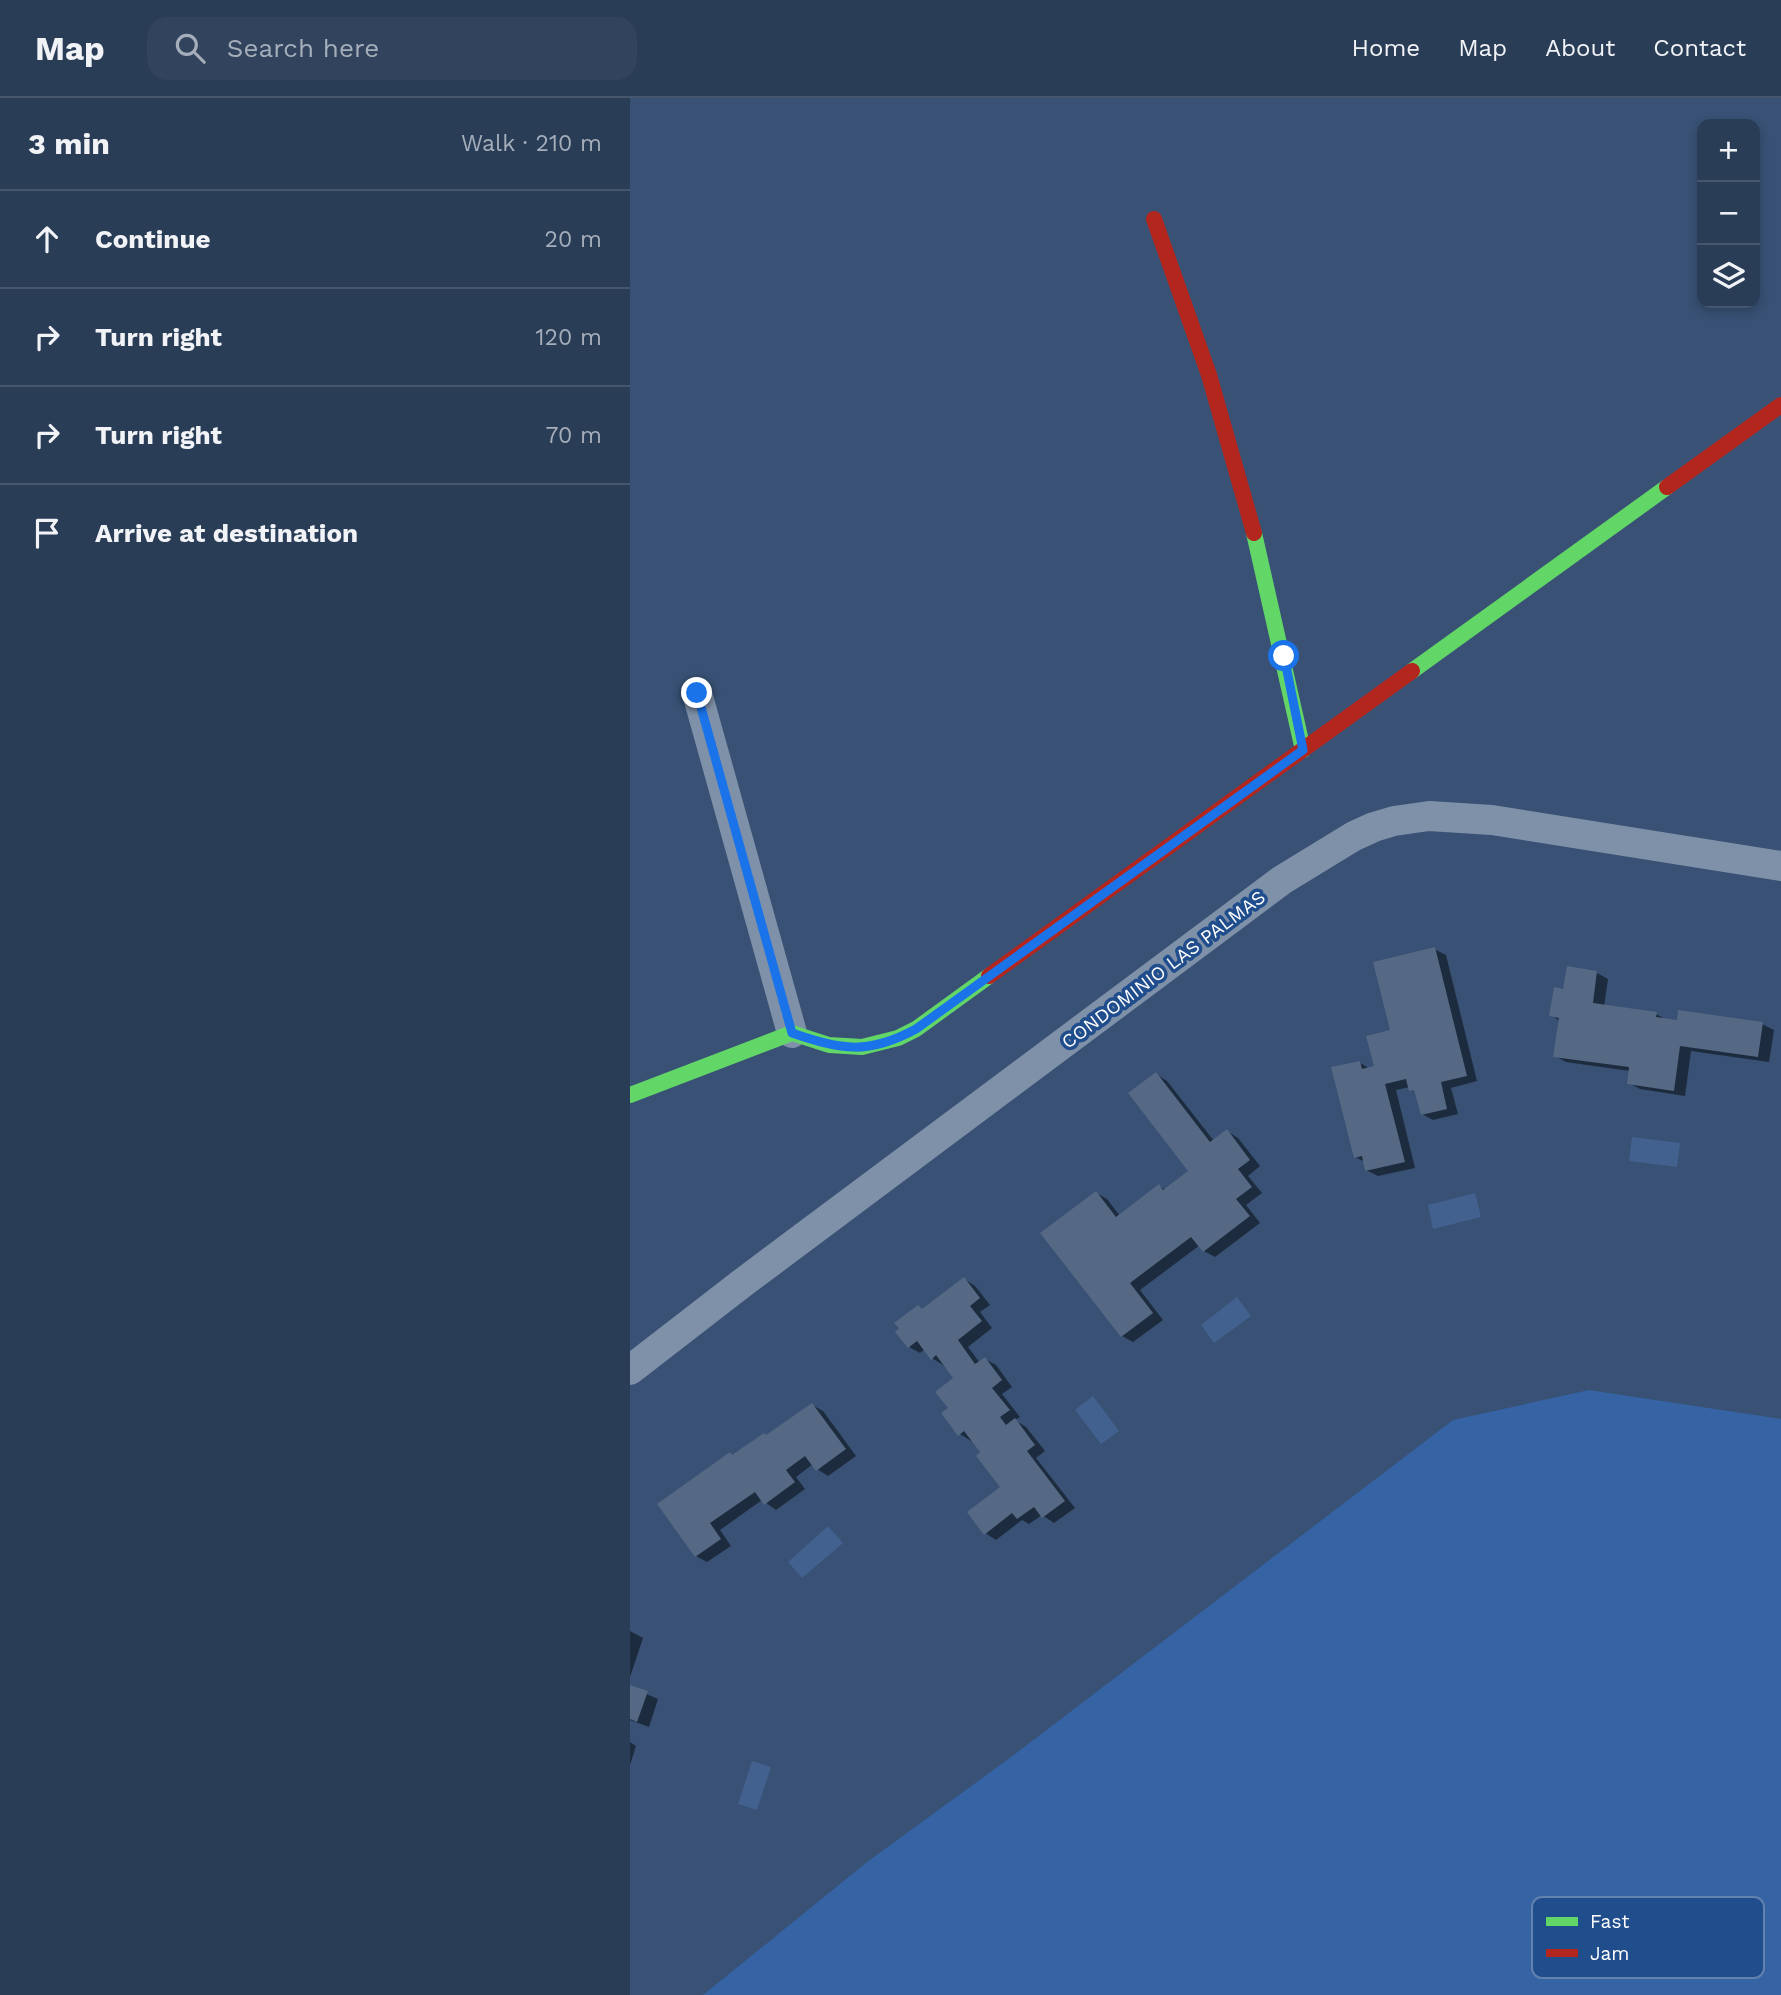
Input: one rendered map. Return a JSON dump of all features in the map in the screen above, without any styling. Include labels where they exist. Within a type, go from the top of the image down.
[{"type":"street","points":[[1154,219],[1185,302],[1238,469],[1284,656],[1303,750]]},
{"type":"street","points":[[630,1095],[792,1033],[829,1045],[862,1047],[898,1038],[916,1029],[1781,405]]},
{"type":"street","points":[[697,693],[792,1033]]},
{"type":"street","name":"CONDOMINIO LAS PALMAS","points":[[630,1370],[1282,880],[1354,836],[1374,827],[1412,818],[1469,818],[1781,866]]},
{"type":"shaded area","points":[[1632,1137],[1680,1143],[1677,1167],[1629,1161]]},
{"type":"shaded area","points":[[1475,1193],[1481,1217],[1433,1229],[1428,1205]]},
{"type":"shaded area","points":[[1237,1297],[1251,1316],[1214,1343],[1201,1325]]},
{"type":"shaded area","points":[[1589,1390],[1781,1419],[1781,1995],[703,1995],[867,1862],[1011,1757],[1453,1420]]},
{"type":"shaded area","points":[[1093,1396],[1119,1431],[1101,1444],[1075,1410]]},
{"type":"shaded area","points":[[828,1526],[843,1543],[802,1578],[788,1562]]},
{"type":"shaded area","points":[[752,1761],[771,1767],[757,1810],[738,1804]]},
{"type":"building","points":[[1435,947],[1467,1076],[1441,1082],[1447,1109],[1421,1115],[1414,1090],[1409,1091],[1406,1079],[1385,1084],[1405,1162],[1365,1171],[1362,1156],[1354,1158],[1331,1067],[1360,1061],[1362,1069],[1374,1066],[1366,1036],[1390,1030],[1373,962]]},
{"type":"building","points":[[1567,966],[1597,971],[1593,1003],[1657,1012],[1656,1017],[1677,1020],[1678,1010],[1763,1022],[1758,1057],[1680,1046],[1674,1091],[1627,1084],[1629,1067],[1553,1057],[1559,1018],[1549,1016],[1554,987],[1563,989]]},
{"type":"building","points":[[1156,1072],[1210,1142],[1227,1129],[1250,1160],[1238,1169],[1252,1187],[1236,1199],[1250,1216],[1203,1252],[1191,1237],[1130,1283],[1153,1313],[1121,1337],[1040,1233],[1096,1191],[1116,1217],[1159,1184],[1163,1190],[1188,1171],[1128,1093]]},
{"type":"building","points":[[964,1277],[980,1298],[970,1306],[982,1321],[958,1340],[975,1364],[985,1357],[1002,1380],[992,1388],[1010,1410],[1000,1417],[1006,1425],[1015,1418],[1035,1445],[1027,1451],[1065,1501],[1042,1518],[1034,1507],[1017,1519],[1012,1513],[984,1535],[967,1512],[1000,1487],[976,1456],[980,1452],[964,1431],[958,1436],[941,1413],[948,1408],[935,1392],[953,1378],[936,1355],[931,1360],[917,1341],[908,1348],[895,1332],[899,1328],[894,1323],[918,1305],[922,1309]]},
{"type":"building","points":[[812,1403],[846,1449],[816,1471],[805,1456],[786,1470],[795,1482],[764,1505],[755,1492],[710,1523],[721,1539],[695,1557],[657,1504],[730,1452],[732,1455],[764,1433],[766,1435]]},
{"type":"building","points":[[630,1685],[648,1691],[637,1722],[630,1719]]},
{"type":"traffic: fast","points":[[1412,671],[1667,487]]},
{"type":"traffic: fast","points":[[1254,533],[1303,750]]},
{"type":"traffic: fast","points":[[630,1095],[792,1033],[829,1045],[862,1047],[898,1038],[916,1029],[989,976]]},
{"type":"traffic: jam","points":[[1154,219],[1209,375],[1254,533]]},
{"type":"traffic: jam","points":[[1667,487],[1781,405]]},
{"type":"traffic: jam","points":[[989,976],[1412,671]]},
{"type":"route","points":[[697,693],[792,1033],[829,1045],[862,1047],[879,1045],[916,1029],[1303,750],[1284,656]]}]
